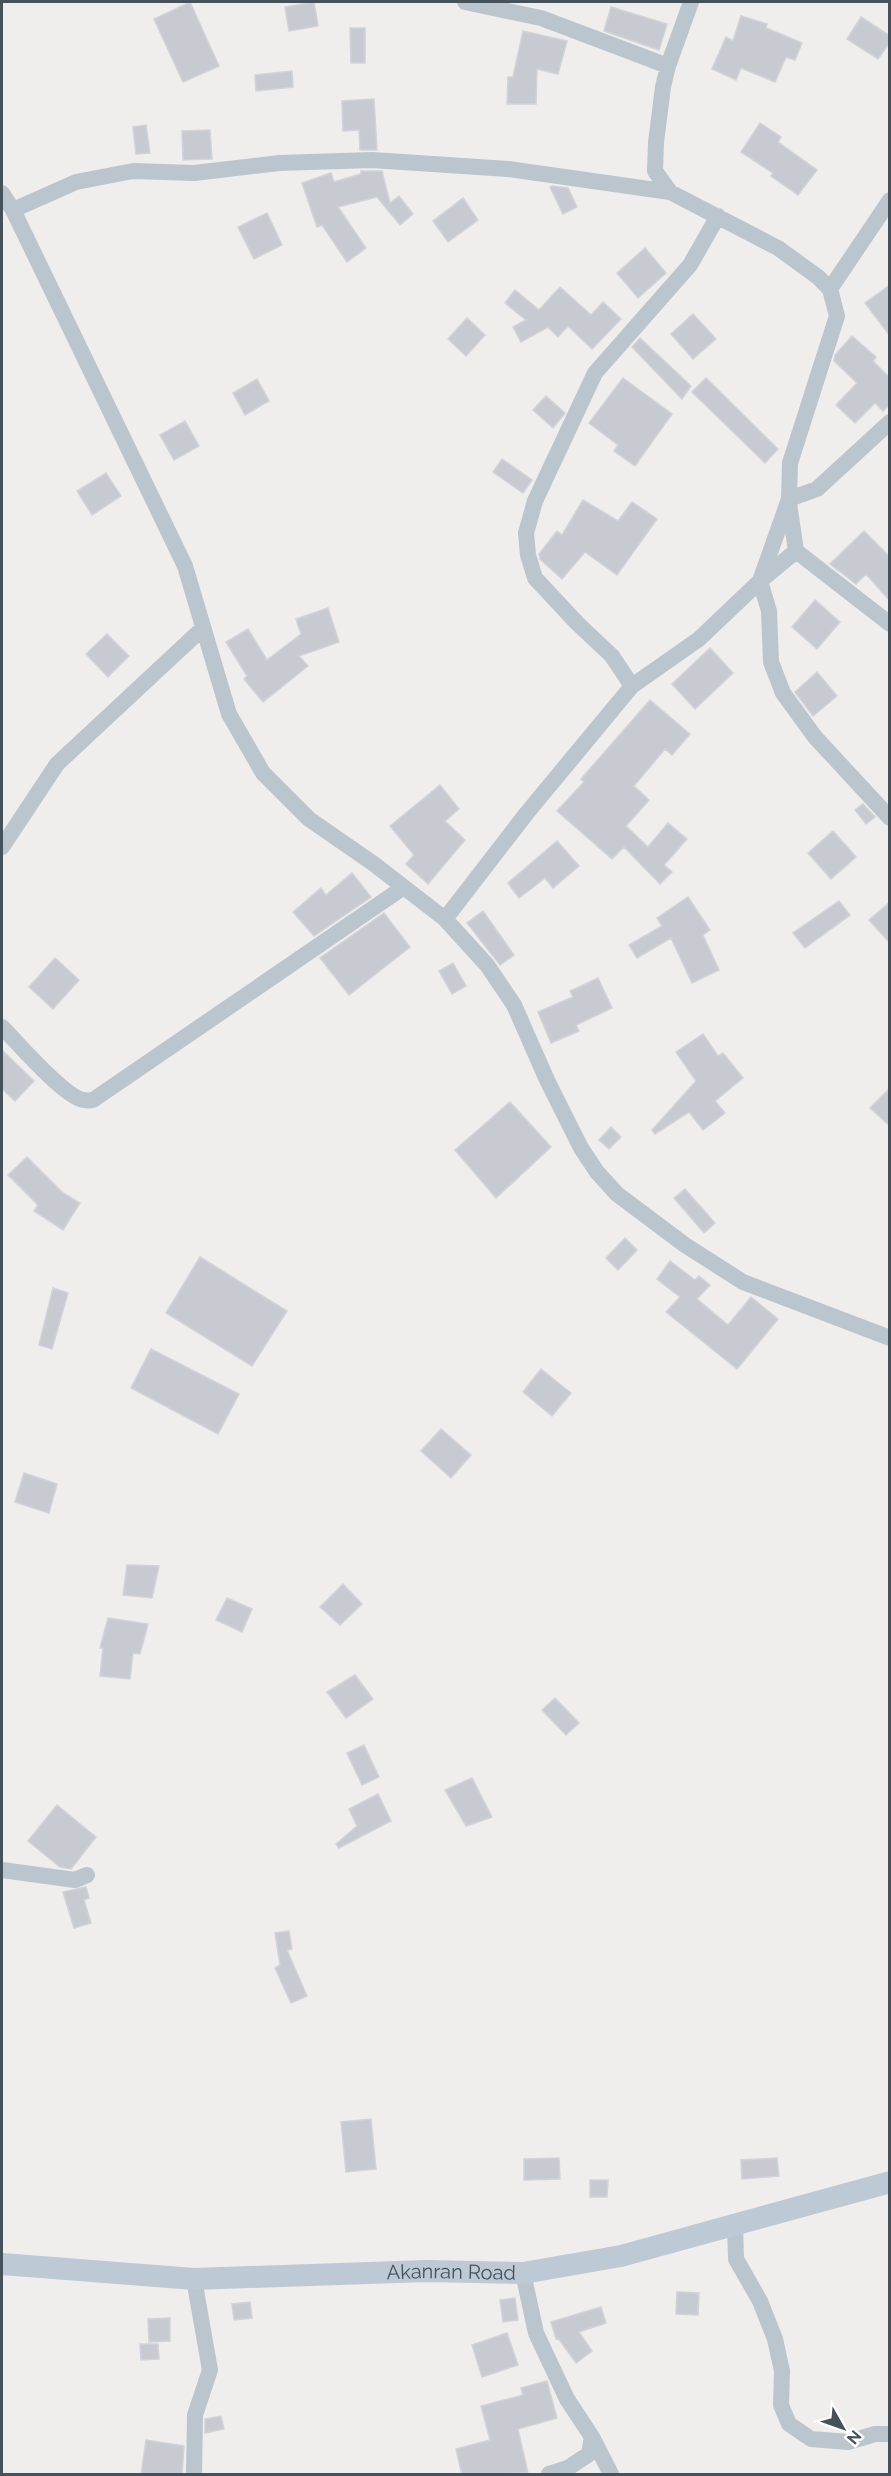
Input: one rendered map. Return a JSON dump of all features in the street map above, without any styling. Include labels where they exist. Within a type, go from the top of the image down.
[{"type":"main road","name":"Akanran Road","points":[[2,2264],[194,2279],[426,2271],[523,2273],[621,2256],[890,2182]]},
{"type":"street","points":[[465,2],[541,18],[668,66]]},
{"type":"street","points":[[670,192],[655,171],[658,116],[668,66],[691,2]]},
{"type":"street","points":[[13,210],[76,182],[133,171],[194,173],[279,163],[361,160],[508,169],[670,192],[778,248],[818,277],[830,289],[837,316],[790,463],[789,499],[796,551],[890,624]]},
{"type":"street","points":[[2,192],[13,210],[185,566],[229,714],[263,773],[309,819],[445,919],[488,965],[514,1005],[547,1080],[581,1148],[597,1172],[617,1194],[685,1245],[743,1282],[890,1338]]},
{"type":"street","points":[[830,289],[890,200]]},
{"type":"street","points":[[632,686],[612,656],[535,578],[528,555],[526,533],[535,501],[595,373],[690,266],[718,216]]},
{"type":"street","points":[[789,499],[817,489],[890,422]]},
{"type":"street","points":[[789,499],[760,581],[769,611],[771,662],[783,693],[815,737],[890,818]]},
{"type":"street","points":[[445,919],[526,814],[632,686],[699,639],[760,581],[796,551]]},
{"type":"street","points":[[2,847],[57,764],[203,628]]},
{"type":"street","points":[[2,1027],[49,1076],[72,1095],[82,1101],[93,1100],[404,887]]},
{"type":"street","points":[[2,1870],[75,1880],[87,1875]]},
{"type":"street","points":[[735,2224],[736,2259],[760,2301],[776,2339],[782,2371],[781,2405],[789,2424],[811,2439],[848,2442],[875,2434],[890,2434]]},
{"type":"street","points":[[523,2273],[536,2333],[567,2399],[592,2437],[611,2475]]},
{"type":"street","points":[[194,2279],[210,2370],[195,2415],[194,2475]]},
{"type":"street","points":[[549,2475],[568,2468],[589,2454],[592,2437]]},
{"type":"building","points":[[190,2],[219,66],[183,82],[154,19]]},
{"type":"building","points":[[314,2],[318,26],[289,31],[285,7]]},
{"type":"building","points":[[611,7],[667,24],[659,50],[604,31]]},
{"type":"building","points":[[741,16],[767,24],[766,28],[802,43],[795,60],[786,57],[775,82],[741,68],[736,80],[712,69],[726,37],[733,41]]},
{"type":"building","points":[[861,17],[890,36],[890,42],[878,59],[847,39]]},
{"type":"building","points":[[350,28],[365,28],[365,63],[351,63]]},
{"type":"building","points":[[523,31],[567,41],[558,74],[537,69],[536,104],[507,104],[508,77],[513,77]]},
{"type":"building","points":[[292,71],[293,87],[256,91],[255,75]]},
{"type":"building","points":[[374,99],[377,150],[360,150],[359,130],[343,131],[342,101]]},
{"type":"building","points":[[760,123],[781,137],[778,142],[817,170],[798,195],[771,176],[773,173],[741,152]]},
{"type":"building","points":[[146,125],[150,153],[136,154],[133,127]]},
{"type":"building","points":[[210,130],[212,159],[183,160],[182,131]]},
{"type":"building","points":[[361,171],[382,171],[390,203],[399,196],[413,214],[400,225],[377,197],[338,207],[366,248],[347,262],[322,225],[317,227],[302,183],[331,173],[334,182],[361,174]]},
{"type":"building","points":[[550,187],[568,188],[577,207],[563,214]]},
{"type":"building","points":[[463,198],[478,220],[448,242],[433,221]]},
{"type":"building","points":[[267,213],[282,245],[254,259],[238,227]]},
{"type":"building","points":[[645,248],[666,273],[638,298],[617,273]]},
{"type":"building","points":[[890,285],[890,336],[865,303]]},
{"type":"building","points":[[560,287],[591,315],[603,302],[621,319],[592,349],[568,326],[558,337],[548,327],[521,342],[513,327],[526,320],[505,303],[515,290],[539,310]]},
{"type":"building","points":[[693,314],[716,339],[693,359],[671,334]]},
{"type":"building","points":[[467,318],[485,335],[466,356],[448,339]]},
{"type":"building","points":[[852,336],[876,357],[873,361],[890,378],[890,404],[883,411],[875,403],[855,423],[836,405],[857,383],[834,361],[835,355]]},
{"type":"building","points":[[640,338],[691,386],[682,399],[632,347]]},
{"type":"building","points":[[623,378],[672,414],[635,466],[614,451],[618,445],[589,423]]},
{"type":"building","points":[[706,378],[778,449],[765,463],[692,392]]},
{"type":"building","points":[[257,379],[269,401],[245,415],[233,393]]},
{"type":"building","points":[[546,396],[565,413],[553,428],[533,410]]},
{"type":"building","points":[[185,421],[199,446],[174,460],[160,435]]},
{"type":"building","points":[[502,459],[532,480],[523,493],[493,472]]},
{"type":"building","points":[[106,473],[121,496],[92,515],[77,491]]},
{"type":"building","points":[[583,500],[618,521],[632,502],[657,519],[617,575],[585,552],[562,579],[540,559],[539,554],[557,531],[562,535]]},
{"type":"building","points":[[864,531],[890,557],[890,601],[866,574],[856,584],[830,564]]},
{"type":"building","points":[[815,600],[840,622],[817,649],[792,627]]},
{"type":"building","points":[[328,608],[339,642],[299,656],[308,666],[263,702],[244,679],[247,676],[226,642],[248,629],[267,660],[301,634],[296,619]]},
{"type":"building","points":[[107,634],[129,656],[108,677],[86,654]]},
{"type":"building","points":[[710,648],[733,673],[695,709],[672,684]]},
{"type":"building","points":[[817,672],[837,696],[813,716],[795,692]]},
{"type":"building","points":[[650,700],[690,734],[672,755],[665,749],[634,786],[649,800],[626,826],[648,847],[668,823],[687,839],[664,865],[672,872],[660,884],[624,847],[612,859],[557,811],[584,782],[581,779]]},
{"type":"building","points":[[440,785],[459,809],[445,821],[465,840],[428,884],[406,864],[414,855],[390,826]]},
{"type":"building","points":[[863,804],[875,817],[866,824],[855,810]]},
{"type":"building","points":[[833,831],[856,857],[831,879],[808,853]]},
{"type":"building","points":[[557,841],[579,866],[553,888],[545,878],[519,898],[508,883]]},
{"type":"building","points":[[352,873],[371,897],[314,936],[293,912],[321,888],[326,895]]},
{"type":"building","points":[[688,897],[710,930],[703,935],[719,970],[692,983],[671,938],[637,958],[629,945],[662,926],[657,918]]},
{"type":"building","points":[[839,901],[850,915],[805,948],[793,933]]},
{"type":"building","points":[[890,902],[890,943],[869,920]]},
{"type":"building","points":[[483,911],[514,955],[500,965],[467,923]]},
{"type":"building","points":[[384,913],[410,947],[349,995],[320,958]]},
{"type":"building","points":[[55,958],[79,980],[53,1009],[29,987]]},
{"type":"building","points":[[453,963],[466,986],[452,994],[439,971]]},
{"type":"building","points":[[598,978],[612,1008],[576,1025],[579,1031],[551,1043],[538,1012],[573,997],[570,991]]},
{"type":"building","points":[[703,1034],[718,1056],[723,1053],[743,1078],[715,1101],[725,1113],[703,1130],[689,1112],[655,1134],[652,1130],[696,1081],[676,1052]]},
{"type":"building","points":[[2,1050],[34,1081],[15,1101],[2,1089]]},
{"type":"building","points":[[890,1088],[890,1126],[870,1108]]},
{"type":"building","points":[[510,1102],[551,1147],[496,1198],[455,1150]]},
{"type":"building","points":[[611,1127],[621,1137],[609,1149],[599,1140]]},
{"type":"building","points":[[27,1157],[63,1193],[80,1203],[63,1230],[34,1211],[38,1205],[8,1175]]},
{"type":"building","points":[[685,1189],[715,1223],[704,1233],[674,1198]]},
{"type":"building","points":[[625,1238],[637,1250],[618,1270],[606,1258]]},
{"type":"building","points":[[200,1257],[287,1311],[252,1366],[166,1313]]},
{"type":"building","points":[[670,1261],[695,1280],[699,1276],[710,1285],[697,1299],[728,1325],[751,1297],[778,1319],[737,1369],[666,1312],[680,1297],[657,1279]]},
{"type":"building","points":[[53,1288],[68,1293],[52,1349],[39,1345]]},
{"type":"building","points":[[151,1349],[239,1394],[218,1434],[131,1388]]},
{"type":"building","points":[[541,1369],[571,1393],[552,1416],[523,1392]]},
{"type":"building","points":[[441,1429],[471,1455],[451,1478],[421,1451]]},
{"type":"building","points":[[24,1473],[57,1484],[49,1513],[15,1502]]},
{"type":"building","points":[[127,1565],[159,1566],[152,1598],[123,1595]]},
{"type":"building","points":[[343,1584],[362,1604],[340,1625],[320,1607]]},
{"type":"building","points":[[227,1598],[252,1609],[242,1632],[216,1620]]},
{"type":"building","points":[[108,1618],[148,1624],[140,1654],[133,1653],[130,1679],[100,1676],[103,1648],[100,1648]]},
{"type":"building","points":[[355,1675],[373,1699],[346,1718],[327,1692]]},
{"type":"building","points":[[555,1698],[579,1723],[566,1735],[542,1710]]},
{"type":"building","points":[[364,1745],[379,1777],[362,1785],[347,1753]]},
{"type":"building","points":[[472,1778],[492,1817],[466,1826],[445,1790]]},
{"type":"building","points":[[378,1794],[391,1821],[339,1848],[336,1844],[357,1826],[349,1809]]},
{"type":"building","points":[[57,1805],[96,1837],[71,1869],[60,1867],[28,1841]]},
{"type":"building","points":[[86,1887],[89,1898],[84,1900],[91,1923],[74,1928],[63,1892]]},
{"type":"building","points":[[289,1931],[292,1949],[287,1950],[307,1996],[291,2003],[275,1968],[280,1965],[275,1933]]},
{"type":"building","points":[[371,2119],[376,2169],[346,2172],[341,2122]]},
{"type":"building","points":[[559,2158],[560,2179],[524,2180],[524,2159]]},
{"type":"building","points":[[777,2158],[779,2176],[742,2179],[741,2160]]},
{"type":"building","points":[[590,2180],[608,2180],[607,2197],[590,2197]]},
{"type":"building","points":[[677,2292],[699,2293],[698,2315],[676,2314]]},
{"type":"building","points":[[515,2298],[518,2320],[503,2322],[500,2300]]},
{"type":"building","points":[[250,2302],[252,2318],[234,2320],[232,2304]]},
{"type":"building","points":[[601,2307],[606,2323],[579,2332],[592,2351],[576,2363],[558,2338],[556,2339],[551,2322]]},
{"type":"building","points":[[170,2318],[170,2341],[149,2342],[148,2319]]},
{"type":"building","points":[[507,2333],[518,2365],[482,2377],[472,2345]]},
{"type":"building","points":[[140,2344],[158,2344],[159,2359],[141,2360]]},
{"type":"building","points":[[547,2381],[557,2418],[518,2429],[528,2473],[462,2475],[456,2449],[490,2440],[481,2406],[523,2395],[521,2388]]},
{"type":"building","points":[[221,2416],[224,2429],[205,2433],[205,2419]]},
{"type":"building","points":[[146,2440],[184,2446],[182,2475],[141,2475]]}]
